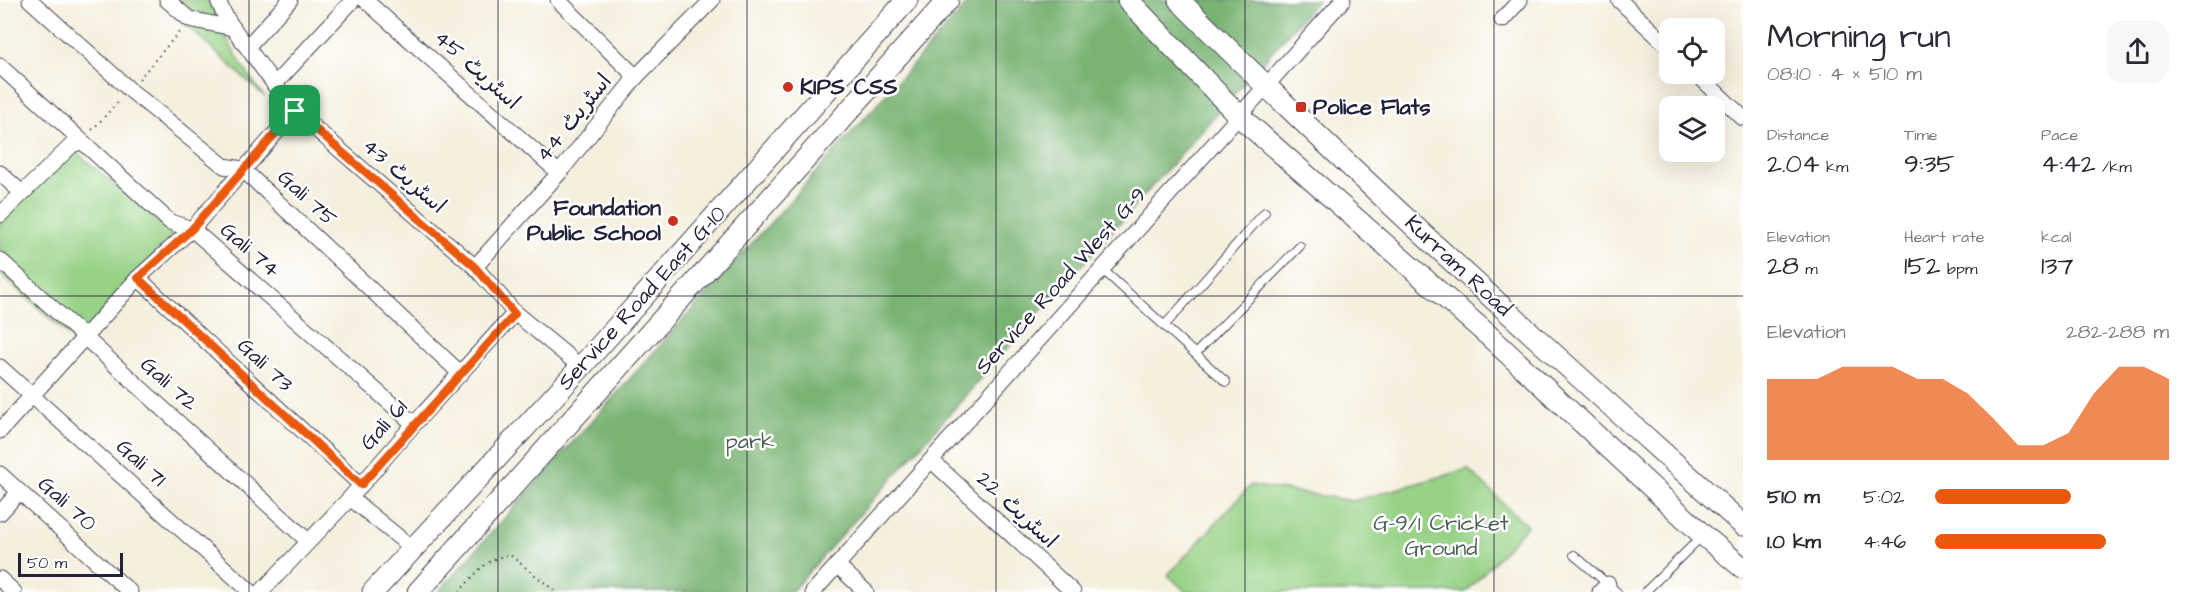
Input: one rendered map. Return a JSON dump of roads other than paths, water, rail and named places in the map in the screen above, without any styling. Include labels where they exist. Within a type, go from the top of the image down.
[{"type":"main road","name":"Service Road East G-10","points":[[373,592],[581,367],[906,0]]},
{"type":"main road","name":"Service Road East G-10","points":[[418,592],[948,0]]},
{"type":"main road","name":"Kurram Road","points":[[1128,0],[1239,116],[1488,334],[1703,534],[1743,568]]},
{"type":"main road","name":"Kurram Road","points":[[1179,0],[1266,87],[1498,303],[1743,525]]},
{"type":"street","name":"Gali 75","points":[[30,0],[130,90],[224,166],[242,170],[461,374]]},
{"type":"street","points":[[167,0],[189,19],[233,28]]},
{"type":"street","name":"اسٹریٹ 43","points":[[218,0],[233,28],[295,111],[475,267],[515,314],[581,367]]},
{"type":"street","points":[[247,47],[290,0]]},
{"type":"street","points":[[274,85],[353,0]]},
{"type":"street","name":"اسٹریٹ 45","points":[[365,0],[560,173]]},
{"type":"street","points":[[558,0],[636,77]]},
{"type":"street","name":"اسٹریٹ 44","points":[[475,267],[560,173],[636,77],[712,0]]},
{"type":"street","name":"Service Road West G-9","points":[[813,592],[1343,0]]},
{"type":"street","points":[[1502,20],[1520,0]]},
{"type":"street","points":[[1621,1],[1659,37]]},
{"type":"street","name":"Gali 74","points":[[0,66],[170,222],[192,229],[414,424]]},
{"type":"street","points":[[1707,84],[1743,118]]},
{"type":"street","points":[[0,431],[138,278],[192,229],[295,111]]},
{"type":"street","points":[[0,215],[72,145],[81,142]]},
{"type":"street","points":[[0,173],[21,193]]},
{"type":"street","name":"Gali 72","points":[[0,260],[308,541]]},
{"type":"street","name":"Gali 73","points":[[138,278],[361,485]]},
{"type":"street","name":"Gali 61","points":[[261,592],[350,498],[515,314]]},
{"type":"street","name":"Gali 71","points":[[0,367],[251,592]]},
{"type":"street","name":"اسٹریٹ 22","points":[[931,460],[1073,592]]},
{"type":"street","name":"Gali 70","points":[[0,474],[130,592]]},
{"type":"street","points":[[0,513],[20,492]]},
{"type":"street","points":[[350,498],[412,548]]},
{"type":"street","points":[[837,565],[867,592]]},
{"type":"street","points":[[0,579],[14,592]]},
{"type":"lane","points":[[1165,325],[1265,212]]},
{"type":"lane","points":[[1196,353],[1300,246]]},
{"type":"lane","points":[[1102,269],[1226,382]]},
{"type":"lane","points":[[1645,592],[1703,534]]},
{"type":"lane","points":[[1574,555],[1608,590]]},
{"type":"place","name":"KIPS CSS","points":[[788,87]]},
{"type":"place","name":"Police Flats","points":[[1301,107]]},
{"type":"place","name":"Foundation Public School","points":[[673,221]]},
{"type":"park label","name":"park","points":[[750,441]]},
{"type":"park label","name":"G-9/1 Cricket Ground","points":[[1441,536]]}]
